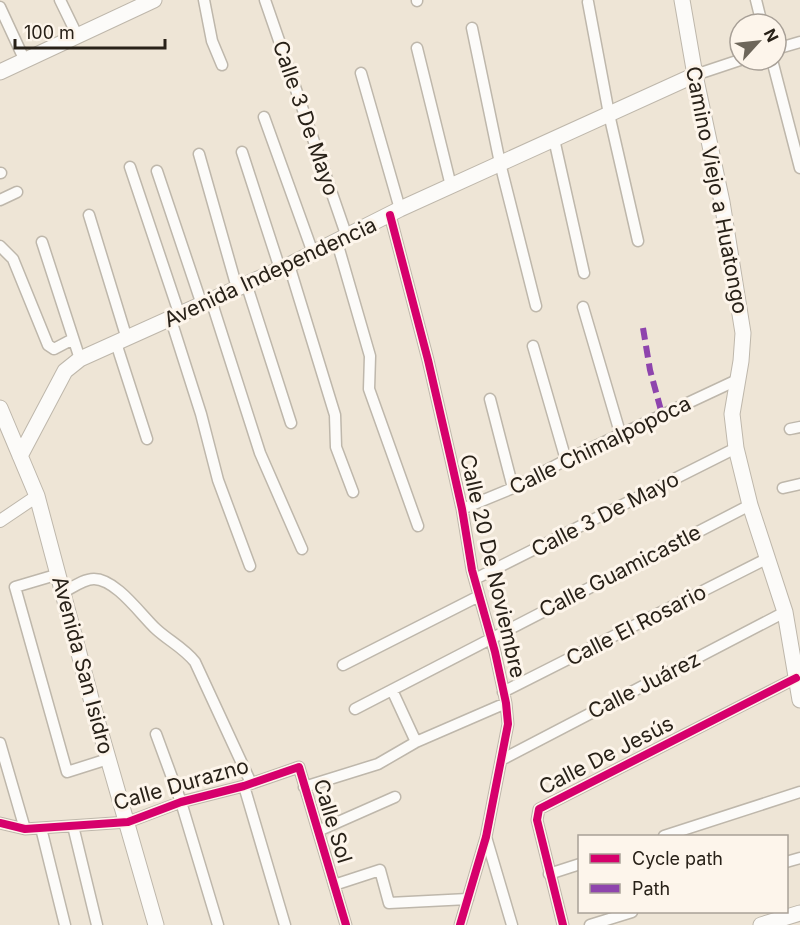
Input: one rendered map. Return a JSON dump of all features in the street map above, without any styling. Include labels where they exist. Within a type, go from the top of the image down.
[{"type":"main road","points":[[0,72],[154,0]]},
{"type":"main road","name":"Camino Viejo a Huatongo","points":[[682,0],[695,75],[722,202],[743,333],[732,414],[736,448],[750,505],[785,612],[800,700]]},
{"type":"main road","name":"Avenida Independencia","points":[[20,456],[65,371],[80,359],[175,318],[285,267],[395,212],[695,75]]},
{"type":"main road","name":"Avenida San Isidro","points":[[0,408],[37,496],[108,759],[156,925]]},
{"type":"main road","points":[[762,925],[800,913]]},
{"type":"street","points":[[60,0],[78,37]]},
{"type":"street","points":[[204,0],[212,41],[222,65]]},
{"type":"street","name":"Calle 3 De Mayo","points":[[265,0],[342,239],[370,356],[369,389],[418,526]]},
{"type":"street","points":[[588,2],[609,114],[639,241]]},
{"type":"street","points":[[0,7],[25,61]]},
{"type":"street","points":[[472,28],[500,163],[536,306]]},
{"type":"street","points":[[417,48],[451,186]]},
{"type":"street","points":[[695,75],[728,64]]},
{"type":"street","points":[[775,72],[800,168]]},
{"type":"street","name":"Calle 20 De Noviembre","points":[[361,73],[395,212],[462,509],[475,579],[491,638],[508,724],[486,837],[460,925]]},
{"type":"street","points":[[264,117],[313,253]]},
{"type":"street","points":[[554,139],[584,273]]},
{"type":"street","points":[[242,152],[285,267],[335,415],[336,447],[353,492]]},
{"type":"street","points":[[199,154],[242,286],[291,423]]},
{"type":"street","points":[[130,167],[175,318],[218,480],[250,566]]},
{"type":"street","points":[[157,171],[260,453],[302,549]]},
{"type":"street","points":[[0,200],[18,192]]},
{"type":"street","points":[[88,215],[147,439]]},
{"type":"street","points":[[42,242],[80,359]]},
{"type":"street","points":[[0,246],[14,259],[48,345],[54,349],[73,339]]},
{"type":"street","points":[[583,307],[621,436]]},
{"type":"street","points":[[533,346],[566,460]]},
{"type":"street","name":"Calle Chimalpopoca","points":[[462,509],[513,488],[566,460],[737,380]]},
{"type":"street","points":[[490,399],[513,488]]},
{"type":"street","name":"Calle 3 De Mayo","points":[[475,579],[736,448]]},
{"type":"street","points":[[783,488],[800,484]]},
{"type":"street","points":[[0,521],[37,496]]},
{"type":"street","name":"Calle Guamicastle","points":[[491,638],[750,505]]},
{"type":"street","name":"Calle El Rosario","points":[[304,787],[378,764],[768,558]]},
{"type":"street","points":[[59,574],[15,587],[67,772],[108,759]]},
{"type":"street","points":[[64,592],[85,581],[102,580],[127,597],[155,628],[188,653],[195,663],[247,784],[285,925]]},
{"type":"street","points":[[343,665],[479,596]]},
{"type":"street","name":"Calle Juárez","points":[[503,759],[785,612]]},
{"type":"street","points":[[355,709],[491,638]]},
{"type":"street","name":"Calle De Jesús","points":[[563,925],[537,820],[539,809],[796,678]]},
{"type":"street","points":[[392,690],[416,742]]},
{"type":"street","points":[[156,734],[181,802],[218,925]]},
{"type":"street","points":[[0,743],[25,829]]},
{"type":"street","name":"Calle Durazno","points":[[0,823],[25,829],[128,822],[181,802],[298,767]]},
{"type":"street","name":"Calle Sol","points":[[298,767],[334,885],[380,870],[389,903],[468,899]]},
{"type":"street","points":[[670,835],[800,792]]},
{"type":"street","points":[[318,831],[395,797]]},
{"type":"street","points":[[73,826],[97,925]]},
{"type":"street","points":[[41,828],[66,925]]},
{"type":"street","points":[[486,837],[512,925]]},
{"type":"street","points":[[549,874],[578,864]]},
{"type":"street","points":[[334,885],[346,925]]},
{"type":"street","points":[[590,925],[629,913]]},
{"type":"marked path","points":[[643,328],[650,370],[662,414]]},
{"type":"cycle path","points":[[390,215],[428,360],[462,509],[472,570],[495,652],[506,703],[508,724],[486,837],[460,925]]},
{"type":"cycle path","points":[[563,925],[537,820],[539,809],[796,678]]},
{"type":"cycle path","points":[[0,823],[25,829],[128,822],[181,802],[244,786],[299,767],[346,925]]}]
